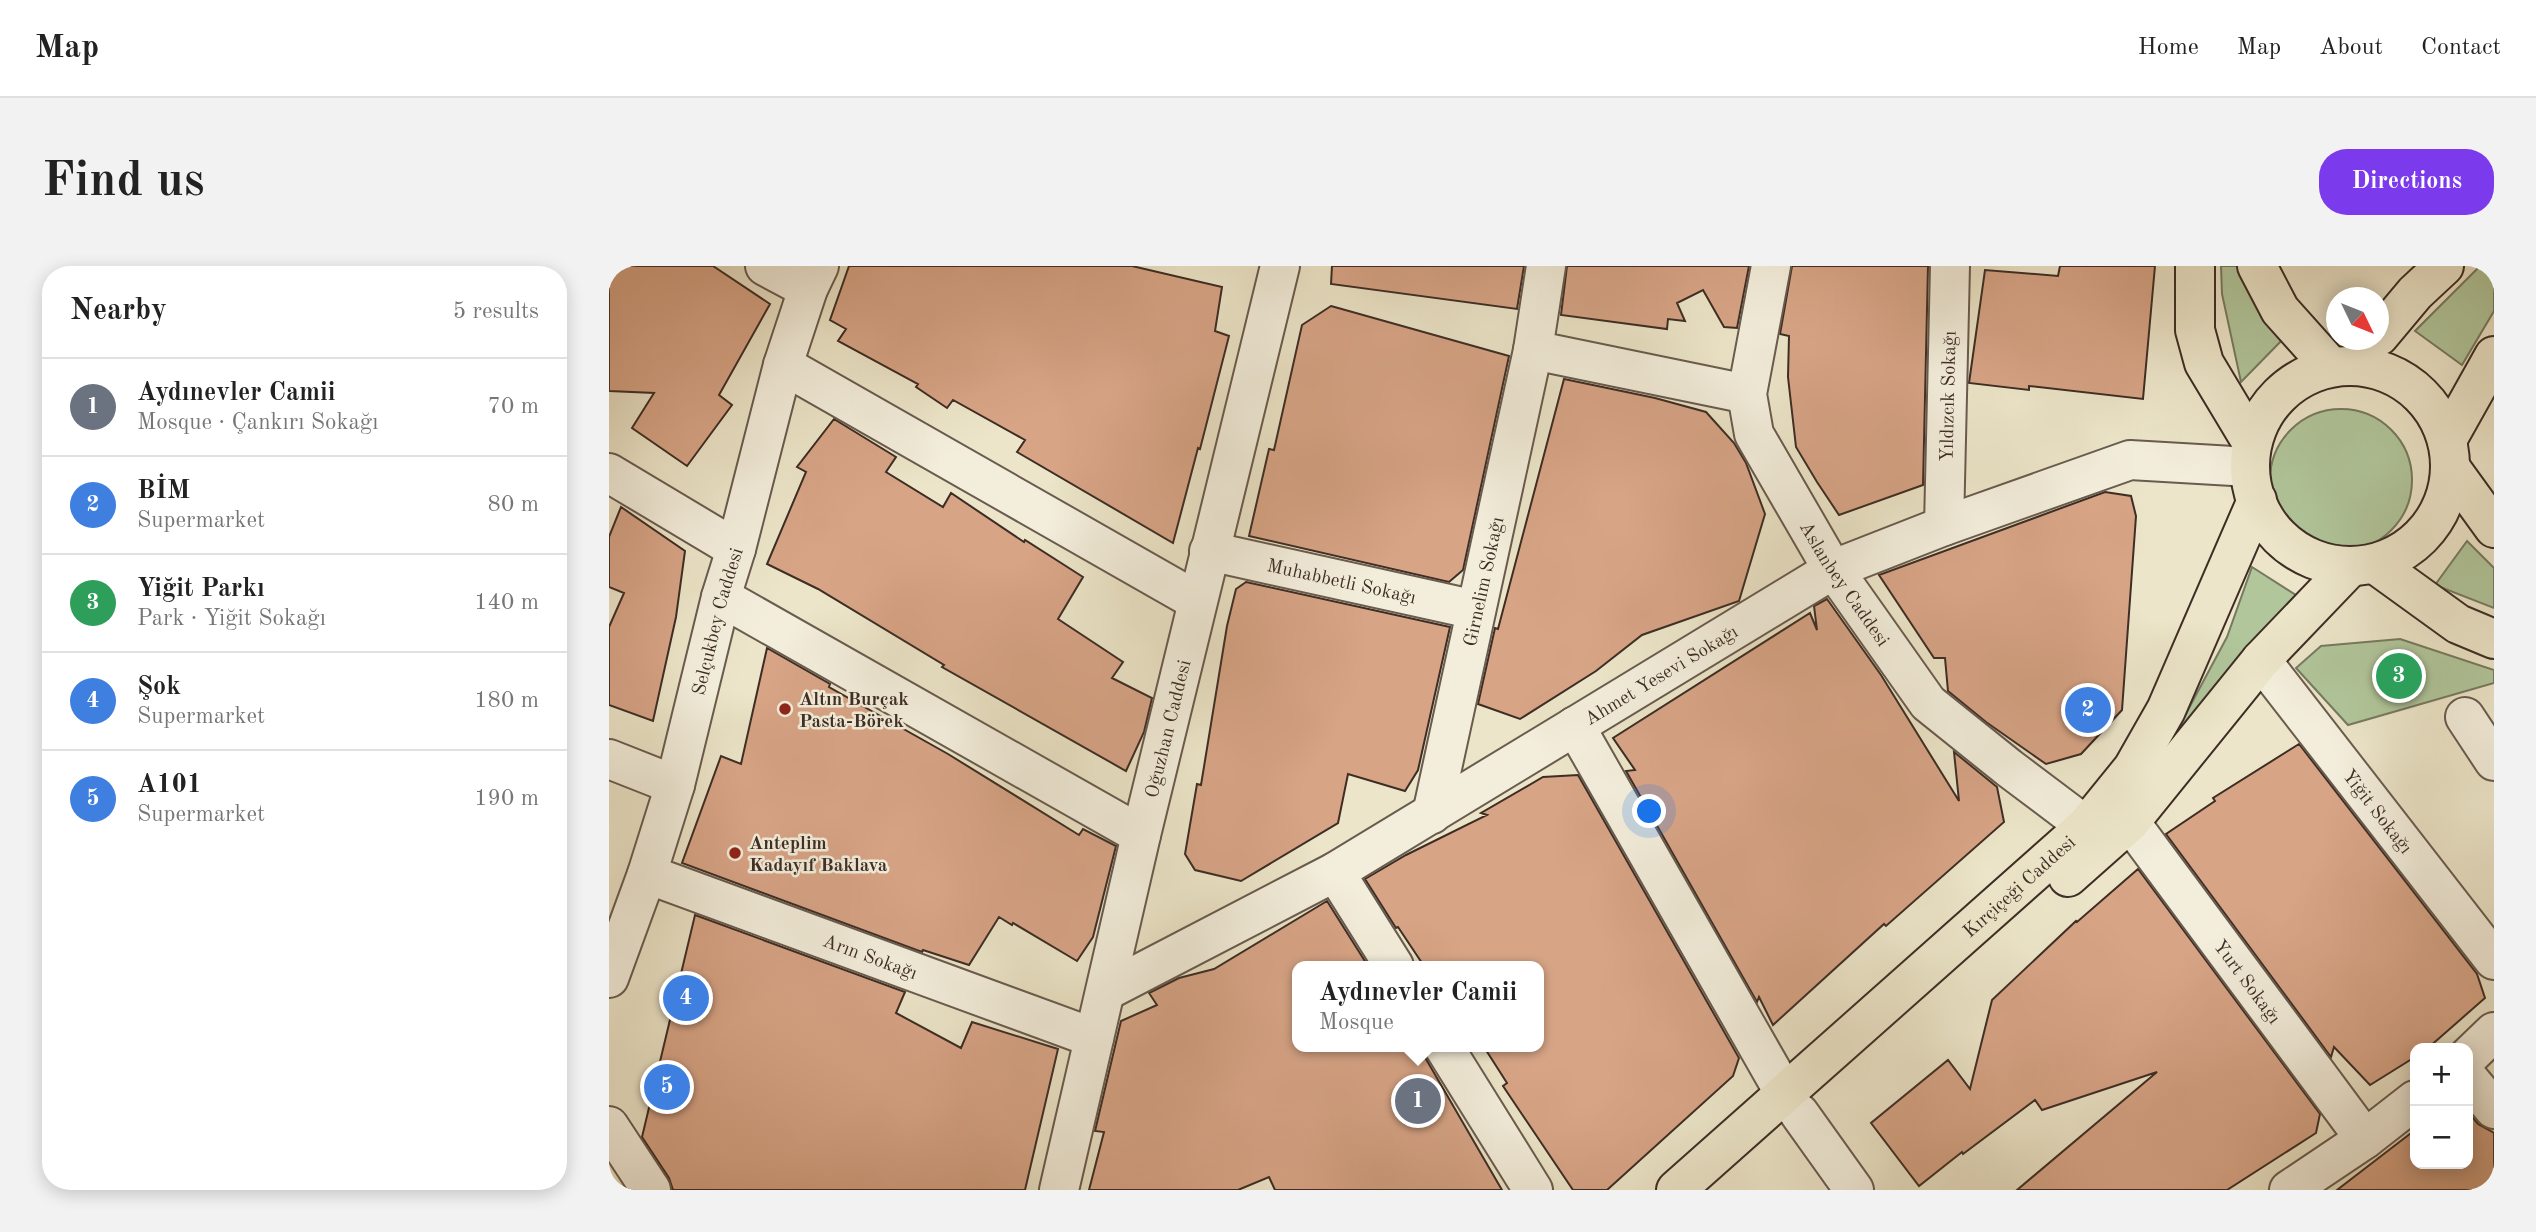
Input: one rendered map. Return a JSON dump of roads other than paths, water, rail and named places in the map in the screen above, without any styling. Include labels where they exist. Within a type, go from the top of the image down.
[{"type":"main road","points":[[2195,266],[2195,330],[2204,363],[2253,470],[2278,538],[2302,555],[2325,564],[2363,565],[2399,554],[2420,538],[2436,518],[2447,491],[2449,453],[2494,356]]},
{"type":"main road","points":[[2257,266],[2280,310],[2359,352],[2375,368],[2394,375],[2419,393],[2438,416],[2449,453],[2494,528]]},
{"type":"main road","points":[[2253,470],[2259,421],[2273,400],[2299,379],[2359,352],[2444,266]]},
{"type":"main road","name":"Kırçiçeği Caddesi","points":[[1711,1190],[1792,1104],[2086,825],[2133,768],[2167,710],[2253,470]]},
{"type":"main road","points":[[2363,565],[2458,624],[2494,639]]},
{"type":"main road","name":"Kırçiçeği Caddesi","points":[[1676,1190],[1792,1104],[2130,822],[2261,660],[2363,565]]},
{"type":"street","points":[[765,266],[813,277]]},
{"type":"street","name":"Girnelim Sokağı","points":[[1432,814],[1533,350],[1546,266]]},
{"type":"street","name":"Aslanbey Caddesi","points":[[1771,266],[1747,394],[1754,434],[1834,569],[1928,703],[2086,825]]},
{"type":"street","name":"Yıldızcık Sokağı","points":[[1944,526],[1950,266]]},
{"type":"street","name":"Oğuzhan Caddesi","points":[[1059,1190],[1141,835],[1279,268]]},
{"type":"street","name":"Selçukbey Caddesi","points":[[609,978],[647,874],[675,785],[721,597],[783,365],[813,277]]},
{"type":"street","points":[[1533,350],[1747,394]]},
{"type":"street","points":[[783,365],[1197,601]]},
{"type":"street","name":"Ahmet Yesevi Sokağı","points":[[1106,991],[1335,872],[1834,569],[1944,526],[2130,460],[2253,470]]},
{"type":"street","points":[[609,473],[736,549]]},
{"type":"street","name":"Muhabbetli Sokağı","points":[[1209,551],[1476,610]]},
{"type":"street","points":[[721,597],[1141,835]]},
{"type":"street","name":"Yiğit Sokağı","points":[[2261,660],[2494,960]]},
{"type":"street","points":[[2465,717],[2494,761]]},
{"type":"street","points":[[1575,726],[1792,1104],[1854,1190]]},
{"type":"street","points":[[609,759],[675,785]]},
{"type":"street","name":"Yurt Sokağı","points":[[2130,822],[2365,1139]]},
{"type":"street","points":[[1335,872],[1391,961]]},
{"type":"street","name":"Arın Sokağı","points":[[647,874],[1094,1038]]},
{"type":"street","points":[[2473,1052],[2494,1032]]},
{"type":"street","points":[[1447,1052],[1533,1190]]},
{"type":"street","points":[[2473,1084],[2494,1110]]},
{"type":"street","points":[[2289,1190],[2365,1139],[2410,1104]]},
{"type":"street","points":[[609,1126],[651,1190]]},
{"type":"place","name":"Yiğit Parkı","points":[[2399,676]]},
{"type":"place","name":"Altın Burçak Pasta-Börek","points":[[785,709]]},
{"type":"place","name":"BİM","points":[[2088,710]]},
{"type":"place","name":"Anteplim Kadayıf Baklava","points":[[735,853]]},
{"type":"place","name":"Şok","points":[[686,998]]},
{"type":"place","name":"A101","points":[[667,1087]]},
{"type":"place","name":"Aydınevler Camii","points":[[1418,1101]]}]
